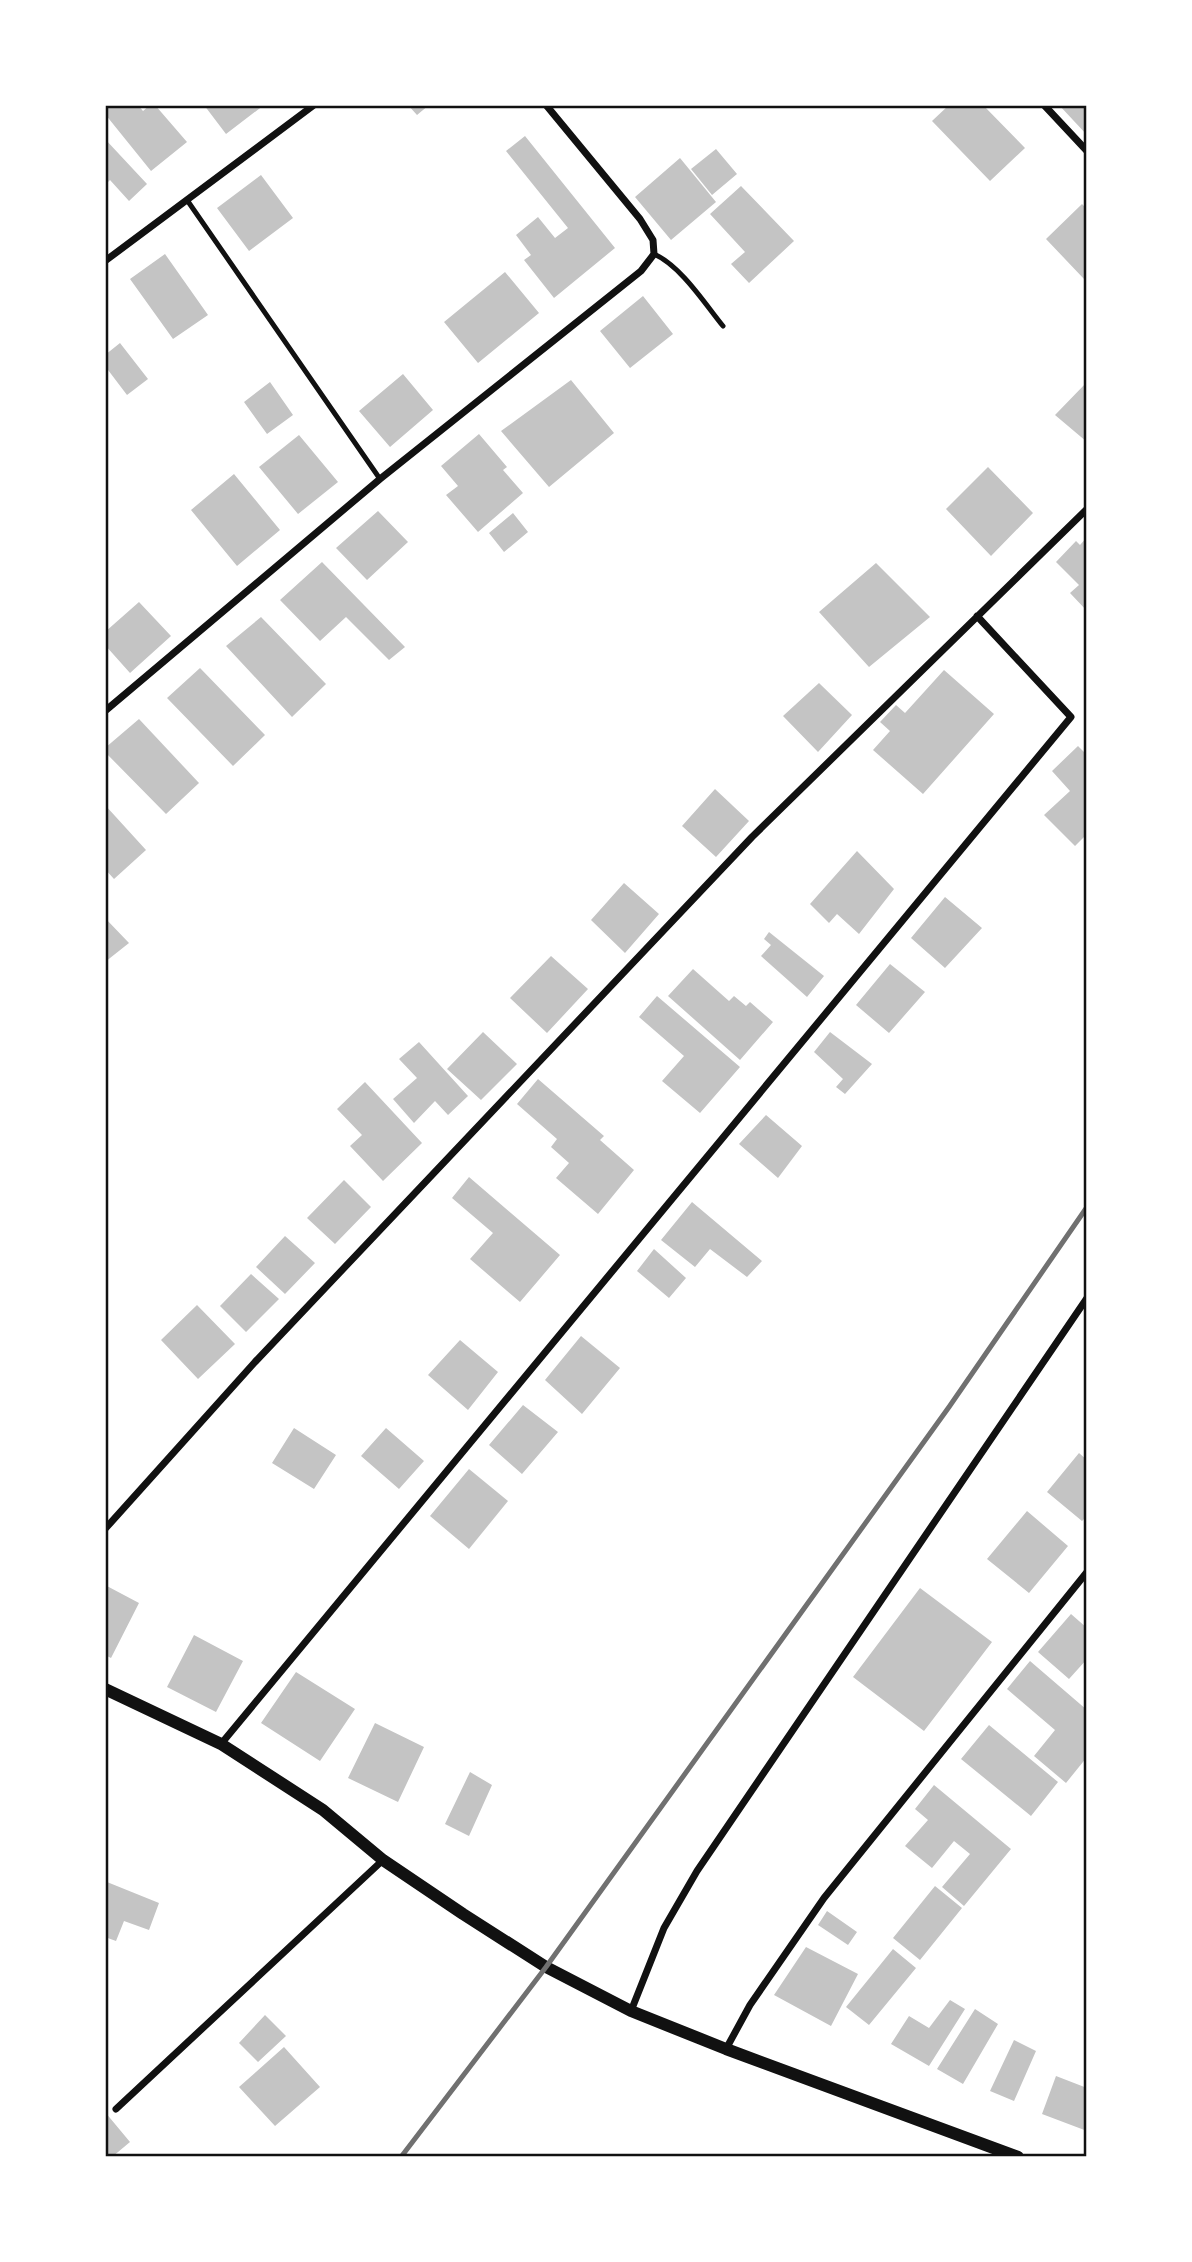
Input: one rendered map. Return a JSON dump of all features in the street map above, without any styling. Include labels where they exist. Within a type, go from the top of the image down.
[{"type":"street","points":[[105,261],[314,105]]},
{"type":"street","points":[[105,711],[380,479],[641,271],[654,254],[653,240],[640,219],[546,105]]},
{"type":"street","points":[[1044,105],[1087,151]]},
{"type":"street","points":[[105,1529],[265,1352],[752,837],[1087,509]]},
{"type":"street","points":[[221,1744],[1071,717],[977,616]]},
{"type":"street","points":[[631,2011],[664,1928],[697,1871],[1087,1298]]},
{"type":"street","points":[[726,2049],[750,2005],[824,1898],[1087,1572]]},
{"type":"street","points":[[105,1689],[221,1744],[323,1810],[383,1860],[546,1967],[631,2011],[1018,2157]]},
{"type":"street","points":[[116,2109],[383,1860]]},
{"type":"lane","points":[[187,200],[380,479]]},
{"type":"lane","points":[[654,254],[666,259],[675,268],[723,327]]},
{"type":"building","points":[[109,105],[138,105],[143,111],[150,105],[155,105],[187,142],[151,171],[105,114],[105,108]]},
{"type":"building","points":[[204,105],[264,105],[226,134]]},
{"type":"building","points":[[408,105],[429,105],[417,115]]},
{"type":"building","points":[[949,105],[983,105],[1025,148],[990,181],[932,121]]},
{"type":"building","points":[[1059,105],[1087,105],[1087,135]]},
{"type":"building","points":[[525,136],[615,248],[554,298],[524,260],[531,255],[516,235],[538,217],[555,238],[568,228],[506,151]]},
{"type":"building","points":[[105,139],[147,184],[129,201],[110,180],[105,185]]},
{"type":"building","points":[[716,149],[737,174],[712,195],[691,169]]},
{"type":"building","points":[[680,158],[716,202],[671,240],[635,197]]},
{"type":"building","points":[[261,175],[293,218],[249,251],[217,208]]},
{"type":"building","points":[[741,186],[794,241],[749,283],[731,264],[745,252],[710,214]]},
{"type":"building","points":[[1082,204],[1087,209],[1087,276],[1084,279],[1046,239]]},
{"type":"building","points":[[165,254],[208,315],[173,339],[130,279]]},
{"type":"building","points":[[505,272],[539,313],[478,363],[444,322]]},
{"type":"building","points":[[643,296],[673,334],[630,368],[600,331]]},
{"type":"building","points":[[120,343],[148,379],[127,395],[105,366],[105,355]]},
{"type":"building","points":[[403,374],[433,410],[390,447],[359,411]]},
{"type":"building","points":[[571,380],[614,433],[549,487],[501,431]]},
{"type":"building","points":[[270,382],[293,415],[267,434],[244,402]]},
{"type":"building","points":[[1087,382],[1087,442],[1055,415]]},
{"type":"building","points":[[479,434],[507,467],[503,470],[523,493],[478,532],[446,495],[458,486],[441,466]]},
{"type":"building","points":[[299,435],[338,482],[298,514],[259,467]]},
{"type":"building","points":[[988,467],[1033,513],[991,556],[946,509]]},
{"type":"building","points":[[234,474],[280,530],[237,566],[191,510]]},
{"type":"building","points":[[378,511],[408,542],[367,580],[336,548]]},
{"type":"building","points":[[513,513],[528,532],[504,552],[489,533]]},
{"type":"building","points":[[1087,537],[1087,611],[1070,593],[1079,585],[1056,562],[1076,541],[1080,545]]},
{"type":"building","points":[[322,562],[405,647],[389,660],[346,617],[320,641],[280,600]]},
{"type":"building","points":[[876,563],[930,617],[869,667],[819,612]]},
{"type":"building","points":[[139,602],[171,636],[130,673],[105,645],[105,632]]},
{"type":"building","points":[[261,617],[326,684],[292,717],[226,646]]},
{"type":"building","points":[[200,668],[265,735],[233,766],[167,698]]},
{"type":"building","points":[[944,670],[994,714],[923,794],[873,750],[890,731],[880,722],[896,705],[905,713]]},
{"type":"building","points":[[819,683],[852,715],[818,752],[783,716]]},
{"type":"building","points":[[139,719],[199,783],[166,814],[105,752],[105,748]]},
{"type":"building","points":[[1078,746],[1087,755],[1087,834],[1075,846],[1044,815],[1070,791],[1052,771]]},
{"type":"building","points":[[715,789],[749,821],[716,857],[682,826]]},
{"type":"building","points":[[105,805],[146,850],[114,879],[105,869]]},
{"type":"building","points":[[857,851],[894,889],[859,934],[837,914],[829,923],[810,904]]},
{"type":"building","points":[[624,883],[659,914],[625,953],[591,920]]},
{"type":"building","points":[[945,897],[982,928],[945,968],[911,938]]},
{"type":"building","points":[[105,918],[129,943],[105,962]]},
{"type":"building","points":[[769,932],[824,976],[807,997],[761,956],[771,945],[764,939]]},
{"type":"building","points":[[551,956],[588,989],[547,1033],[510,998]]},
{"type":"building","points":[[890,964],[925,992],[889,1033],[856,1005]]},
{"type":"building","points":[[693,969],[729,1001],[734,996],[746,1006],[750,1002],[773,1022],[740,1060],[668,996]]},
{"type":"building","points":[[657,996],[740,1067],[700,1113],[662,1081],[684,1056],[639,1017]]},
{"type":"building","points":[[483,1032],[517,1064],[481,1100],[447,1069]]},
{"type":"building","points":[[830,1032],[872,1064],[845,1094],[836,1087],[843,1079],[814,1052]]},
{"type":"building","points":[[419,1042],[468,1096],[448,1115],[435,1101],[414,1123],[393,1099],[417,1078],[399,1059]]},
{"type":"building","points":[[538,1079],[604,1136],[600,1140],[634,1170],[598,1214],[556,1178],[569,1163],[551,1147],[557,1139],[517,1104]]},
{"type":"building","points":[[365,1082],[422,1143],[383,1181],[350,1146],[362,1135],[337,1109]]},
{"type":"building","points":[[766,1115],[802,1146],[778,1178],[739,1144]]},
{"type":"building","points":[[469,1177],[560,1255],[520,1302],[470,1259],[493,1233],[452,1198]]},
{"type":"building","points":[[344,1180],[371,1207],[335,1244],[307,1218]]},
{"type":"building","points":[[692,1202],[762,1261],[747,1277],[710,1249],[695,1267],[661,1240]]},
{"type":"building","points":[[285,1236],[315,1263],[285,1294],[256,1267]]},
{"type":"building","points":[[654,1249],[686,1278],[669,1298],[637,1271]]},
{"type":"building","points":[[251,1274],[279,1299],[246,1332],[220,1306]]},
{"type":"building","points":[[197,1305],[235,1344],[198,1379],[161,1340]]},
{"type":"building","points":[[581,1336],[620,1368],[582,1414],[545,1380]]},
{"type":"building","points":[[460,1340],[498,1372],[468,1410],[428,1375]]},
{"type":"building","points":[[523,1405],[558,1432],[522,1474],[489,1445]]},
{"type":"building","points":[[294,1428],[336,1455],[314,1489],[272,1463]]},
{"type":"building","points":[[386,1428],[424,1461],[399,1489],[361,1456]]},
{"type":"building","points":[[1079,1453],[1087,1460],[1087,1516],[1082,1521],[1047,1492]]},
{"type":"building","points":[[469,1469],[508,1501],[469,1549],[430,1516]]},
{"type":"building","points":[[1027,1511],[1068,1546],[1029,1593],[987,1559]]},
{"type":"building","points":[[105,1585],[139,1603],[111,1658],[105,1655]]},
{"type":"building","points":[[920,1588],[992,1642],[924,1731],[853,1677]]},
{"type":"building","points":[[1071,1614],[1087,1628],[1087,1659],[1069,1679],[1038,1652]]},
{"type":"building","points":[[194,1635],[243,1661],[216,1712],[167,1687]]},
{"type":"building","points":[[1030,1661],[1087,1710],[1087,1757],[1066,1783],[1034,1756],[1055,1730],[1007,1689]]},
{"type":"building","points":[[296,1672],[355,1709],[320,1761],[261,1723]]},
{"type":"building","points":[[375,1723],[424,1747],[398,1802],[348,1778]]},
{"type":"building","points":[[989,1725],[1058,1782],[1031,1816],[961,1759]]},
{"type":"building","points":[[470,1772],[492,1785],[469,1836],[445,1824]]},
{"type":"building","points":[[934,1785],[1011,1849],[964,1906],[942,1887],[970,1854],[954,1841],[932,1868],[905,1846],[928,1820],[915,1809]]},
{"type":"building","points":[[107,1882],[159,1903],[149,1930],[124,1921],[116,1941],[105,1937]]},
{"type":"building","points":[[935,1886],[962,1908],[920,1960],[893,1938]]},
{"type":"building","points":[[827,1911],[857,1932],[848,1945],[818,1925]]},
{"type":"building","points":[[806,1947],[858,1974],[831,2026],[774,1995]]},
{"type":"building","points":[[893,1949],[916,1968],[869,2025],[846,2007]]},
{"type":"building","points":[[950,2000],[965,2009],[929,2066],[891,2044],[909,2016],[929,2028]]},
{"type":"building","points":[[975,2009],[998,2024],[963,2084],[937,2069]]},
{"type":"building","points":[[265,2015],[286,2036],[258,2062],[239,2043]]},
{"type":"building","points":[[1014,2040],[1036,2051],[1014,2101],[990,2091]]},
{"type":"building","points":[[284,2047],[320,2087],[275,2126],[239,2087]]},
{"type":"building","points":[[1056,2076],[1087,2088],[1087,2131],[1042,2114]]},
{"type":"building","points":[[105,2112],[130,2142],[112,2157],[105,2157]]},
{"type":"railway","points":[[401,2157],[546,1967],[949,1407],[1087,1207]]}]
